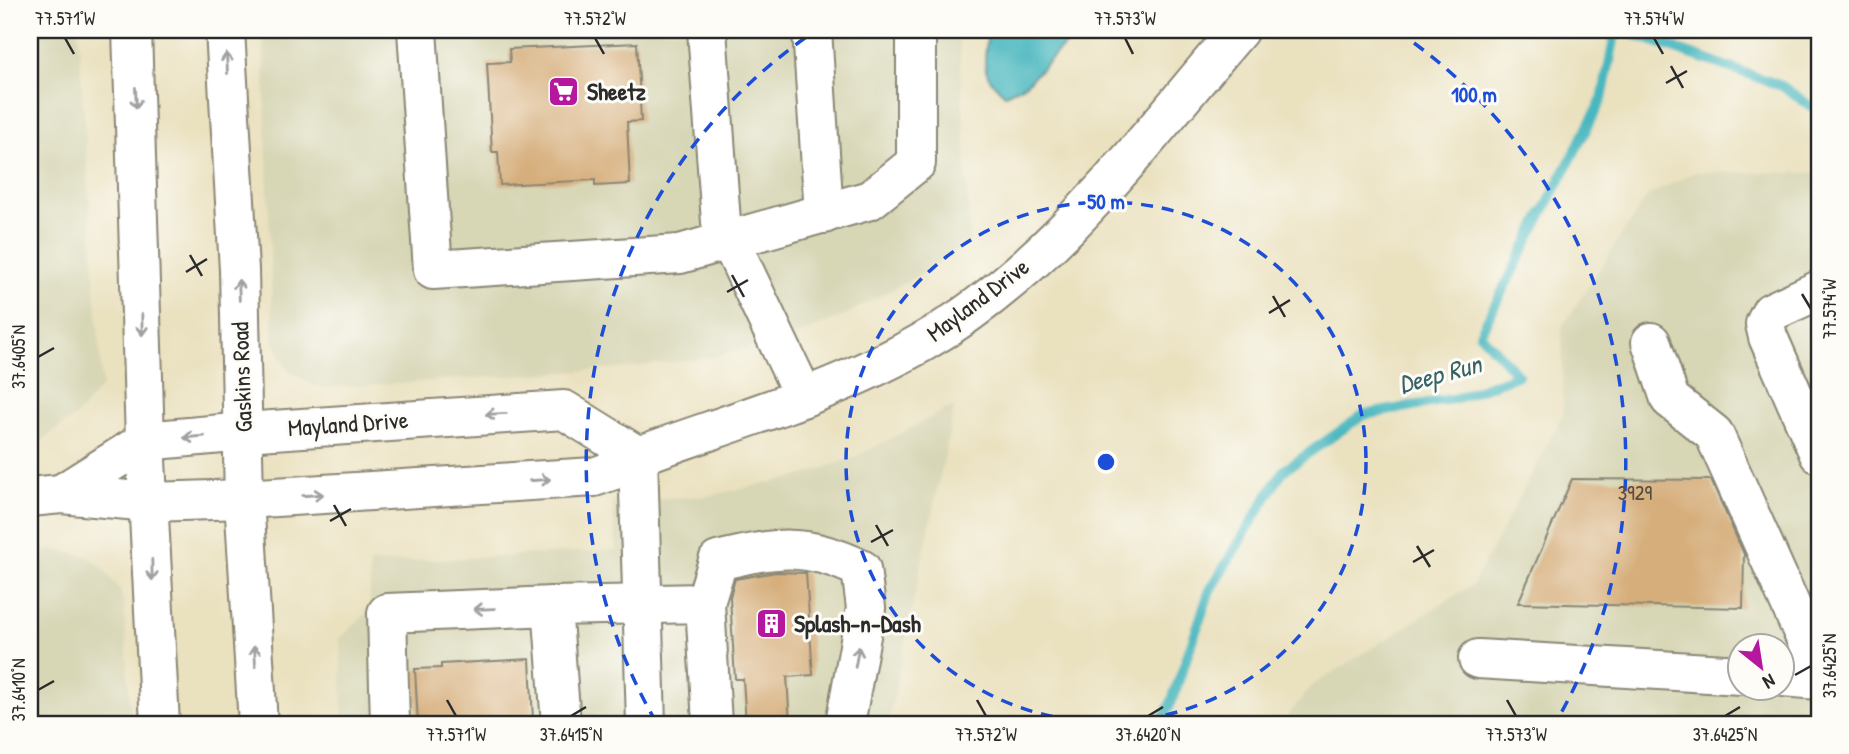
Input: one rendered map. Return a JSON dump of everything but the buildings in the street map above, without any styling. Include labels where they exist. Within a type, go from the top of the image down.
[{"type":"main road","points":[[132,30],[138,122],[152,626],[160,724]]},
{"type":"main road","name":"Gaskins Road","points":[[225,30],[239,270],[244,499],[258,724]]},
{"type":"main road","points":[[417,30],[433,270],[680,254],[870,200],[916,163],[916,30]]},
{"type":"main road","points":[[707,30],[721,222],[804,397]]},
{"type":"main road","points":[[812,30],[824,214]]},
{"type":"main road","name":"Mayland Drive","points":[[45,495],[150,502],[244,499],[594,477],[614,470],[638,456],[861,375],[915,347],[989,297],[1052,243],[1240,30]]},
{"type":"main road","points":[[1819,290],[1770,312],[1765,324],[1768,337],[1819,454]]},
{"type":"main road","points":[[1651,342],[1670,399],[1714,434],[1812,653],[1819,661]]},
{"type":"main road","name":"Mayland Drive","points":[[45,495],[145,441],[564,410],[638,456]]},
{"type":"main road","points":[[638,456],[646,724]]},
{"type":"main road","points":[[712,724],[705,603],[718,561],[753,552],[792,548],[835,556],[861,569],[866,608],[845,724]]},
{"type":"main road","points":[[390,724],[387,613],[705,603]]},
{"type":"main road","points":[[552,606],[561,724]]},
{"type":"main road","points":[[1478,659],[1727,674]]},
{"type":"main road","points":[[1797,678],[1819,680]]},
{"type":"shaded area","points":[[30,30],[78,30],[102,386],[76,416],[38,443],[30,444]]},
{"type":"shaded area","points":[[263,30],[959,30],[970,241],[930,269],[845,315],[800,334],[714,357],[626,368],[326,388],[312,385],[287,369],[273,340]]},
{"type":"shaded area","points":[[1695,172],[1819,173],[1819,724],[1281,724],[1312,686],[1473,584],[1563,415],[1562,327],[1647,196]]},
{"type":"shaded area","points":[[955,405],[888,724],[343,724],[340,639],[370,610],[370,563],[616,550],[612,501],[709,496],[808,474],[859,455]]},
{"type":"shaded area","points":[[56,550],[87,556],[100,565],[120,590],[124,605],[131,724],[30,724],[30,552]]},
{"type":"water","points":[[988,30],[1080,30],[1026,84],[1005,94],[991,80],[985,66]]},
{"type":"waterway","name":"Deep Run","points":[[1160,724],[1171,703],[1210,590],[1283,471],[1363,415],[1457,398],[1518,375],[1480,334],[1602,99],[1616,30]]},
{"type":"waterway","points":[[1621,30],[1782,86],[1819,112]]},
{"type":"place","name":"Sheetz","points":[[564,92]]},
{"type":"place","name":"Splash-n-Dash","points":[[771,624]]}]
